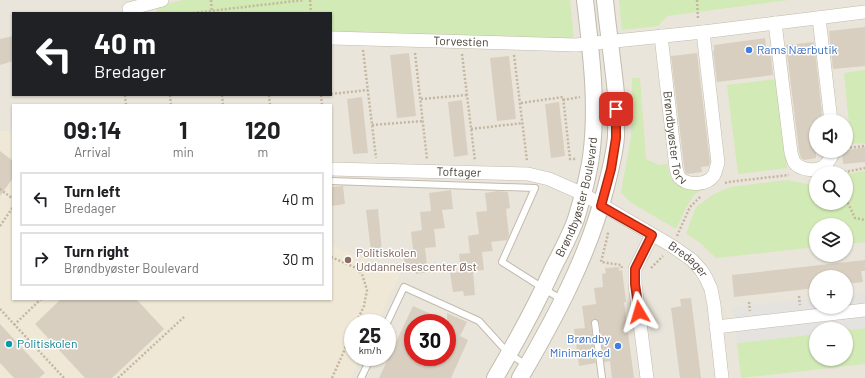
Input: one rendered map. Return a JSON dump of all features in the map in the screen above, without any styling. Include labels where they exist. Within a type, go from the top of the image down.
[{"type":"street","points":[[130,12],[129,9],[162,0]]},
{"type":"street","name":"Brøndbyøster Boulevard","points":[[495,378],[510,354],[544,288],[575,220],[583,194],[591,158],[594,95],[585,0]]},
{"type":"street","name":"Brøndbyøster Boulevard","points":[[524,371],[544,336],[579,265],[601,206],[611,169],[616,138],[616,95],[605,0]]},
{"type":"street","points":[[590,43],[701,32],[865,12]]},
{"type":"street","points":[[819,18],[830,114]]},
{"type":"street","points":[[776,23],[791,153],[795,163],[802,168],[813,170],[823,167],[831,158]]},
{"type":"street","name":"Brøndbyøster Torv","points":[[661,36],[676,168],[678,175],[683,180],[691,183],[701,183],[708,181],[714,175],[718,163],[701,32]]},
{"type":"street","name":"Torvestien","points":[[332,38],[576,45],[590,43]]},
{"type":"street","name":"Toftager","points":[[332,169],[528,174],[549,179],[583,194]]},
{"type":"street","name":"Bredager","points":[[583,194],[601,206],[672,246],[692,260],[701,270],[711,289],[722,378]]},
{"type":"street","points":[[647,378],[635,284],[635,269],[652,235]]},
{"type":"street","points":[[716,328],[865,310]]},
{"type":"lane","points":[[332,181],[535,188],[502,262],[562,300]]},
{"type":"lane","points":[[391,314],[404,287],[479,321],[524,371]]},
{"type":"lane","points":[[595,323],[602,378]]},
{"type":"lane","points":[[361,378],[367,366]]},
{"type":"path","points":[[210,0],[212,12],[304,0]]},
{"type":"path","points":[[310,0],[312,12]]},
{"type":"path","points":[[697,0],[701,32]]},
{"type":"path","points":[[362,40],[378,171]]},
{"type":"path","points":[[414,41],[428,172]]},
{"type":"path","points":[[461,42],[476,173]]},
{"type":"path","points":[[513,43],[528,174]]},
{"type":"path","points":[[332,94],[368,90]]},
{"type":"path","points":[[421,99],[467,95]]},
{"type":"path","points":[[520,103],[563,97],[570,159],[591,158]]},
{"type":"path","points":[[372,125],[423,120]]},
{"type":"path","points":[[471,129],[523,123]]},
{"type":"path","points":[[853,147],[865,146]]},
{"type":"path","points":[[853,170],[865,168]]},
{"type":"path","points":[[722,184],[788,175],[794,178]]},
{"type":"path","points":[[0,189],[12,198]]},
{"type":"path","points":[[594,227],[608,234],[601,262],[621,265],[626,282],[635,284],[672,246],[690,207],[702,195]]},
{"type":"path","points":[[0,226],[12,208]]},
{"type":"path","points":[[851,210],[855,218],[865,220]]},
{"type":"path","points":[[332,257],[354,268],[362,274],[367,290],[364,306],[360,314]]},
{"type":"path","points":[[14,325],[40,300]]},
{"type":"path","points":[[0,309],[64,378]]},
{"type":"path","points":[[118,378],[184,317]]},
{"type":"path","points":[[332,378],[344,351]]},
{"type":"shaded area","points":[[0,0],[865,0],[865,378],[0,378]]},
{"type":"shaded area","name":"Politiskolen Uddannelsescenter Øst","points":[[0,131],[12,131],[12,300],[332,300],[332,245],[400,274],[381,314],[344,314],[344,366],[357,366],[351,378],[0,378]]},
{"type":"shaded area","points":[[865,292],[865,328],[853,329],[853,322],[809,322],[809,335],[737,343],[733,307],[809,299],[809,314],[853,314],[853,294]]},
{"type":"green space","points":[[182,0],[570,0],[574,39],[332,34],[332,12],[157,12],[156,7]]},
{"type":"green space","points":[[619,0],[789,0],[667,16],[658,26],[622,30]]},
{"type":"green space","points":[[865,70],[865,143],[853,144],[853,114],[848,114],[844,73]]},
{"type":"green space","points":[[632,78],[640,78],[646,159],[659,165],[667,164],[670,176],[676,184],[680,186],[685,188],[704,188],[694,195],[676,229],[630,202],[621,192],[631,137]]},
{"type":"green space","points":[[776,79],[787,168],[738,174],[727,85]]},
{"type":"green space","points":[[865,171],[865,242],[853,243],[853,218],[809,218],[809,248],[716,258],[699,242],[686,234],[696,207],[714,194],[730,187],[787,180],[809,184],[809,210],[853,210],[853,173]]},
{"type":"green space","points":[[865,328],[865,364],[853,365],[853,329]]},
{"type":"green space","points":[[809,335],[809,366],[847,366],[741,378],[737,343]]},
{"type":"building","points":[[865,27],[865,66],[833,69],[829,31]]},
{"type":"building","points":[[12,36],[12,61],[0,65],[0,39]]},
{"type":"building","points":[[765,38],[766,48],[770,47],[773,75],[717,82],[713,51],[714,45]]},
{"type":"building","points":[[814,42],[822,114],[809,114],[809,158],[816,158],[804,160],[801,158],[799,151],[786,45]]},
{"type":"building","points":[[409,53],[416,116],[397,118],[390,55]]},
{"type":"building","points":[[697,53],[710,162],[709,166],[701,167],[702,172],[688,174],[685,172],[684,166],[671,56]]},
{"type":"building","points":[[509,56],[516,119],[497,121],[490,58]]},
{"type":"building","points":[[362,97],[368,153],[353,154],[347,99]]},
{"type":"building","points":[[462,100],[468,155],[454,157],[448,102]]},
{"type":"building","points":[[559,102],[565,156],[551,158],[545,104]]},
{"type":"building","points":[[865,147],[865,162],[843,164],[843,158],[853,158],[853,149]]},
{"type":"building","points":[[0,151],[12,160],[12,179],[0,196]]},
{"type":"building","points":[[343,186],[345,204],[332,206],[332,187]]},
{"type":"building","points":[[451,190],[453,209],[442,210],[445,228],[434,229],[436,247],[425,248],[428,272],[416,274],[415,268],[405,269],[403,251],[413,249],[411,232],[422,230],[420,212],[431,211],[429,193]]},
{"type":"building","points":[[498,191],[508,192],[510,208],[506,209],[509,235],[507,240],[491,242],[493,251],[482,252],[484,270],[473,271],[475,295],[464,296],[463,291],[453,292],[450,273],[461,272],[459,254],[470,253],[468,236],[479,234],[476,212],[487,211],[485,193]]},
{"type":"building","points":[[378,209],[382,251],[371,252],[366,210]]},
{"type":"building","points":[[865,260],[865,271],[861,271],[863,282],[853,283],[853,270],[809,270],[809,289],[734,297],[732,275]]},
{"type":"building","points":[[619,267],[619,271],[622,270],[626,302],[624,302],[634,378],[612,378],[610,361],[604,362],[599,322],[596,319],[592,320],[591,323],[596,363],[579,366],[574,329],[585,328],[582,306],[596,304],[594,288],[603,287],[602,274],[606,273],[605,268]]},
{"type":"building","points":[[691,298],[701,378],[680,378],[671,308],[681,306],[680,299]]},
{"type":"building","points":[[60,300],[137,300],[164,329],[112,378],[85,378],[35,324]]},
{"type":"building","points":[[413,306],[431,314],[409,314]]},
{"type":"building","points":[[456,317],[467,322],[460,336],[468,340],[451,378],[379,378],[385,366],[396,366],[396,342],[404,325],[404,366],[456,366]]},
{"type":"building","name":"Politiskolen","points":[[0,324],[45,373],[39,378],[14,378],[0,363]]},
{"type":"place","name":"Rams Nærbutik","points":[[749,50]]},
{"type":"place","name":"Politiskolen Uddannelsescenter Øst","points":[[348,260]]},
{"type":"place","name":"Politiskolen","points":[[9,344]]},
{"type":"place","name":"Brøndby Minimarked","points":[[618,346]]},
{"type":"route","points":[[616,109],[616,138],[611,169],[601,206],[652,235],[635,269],[635,284],[639,312]]}]
